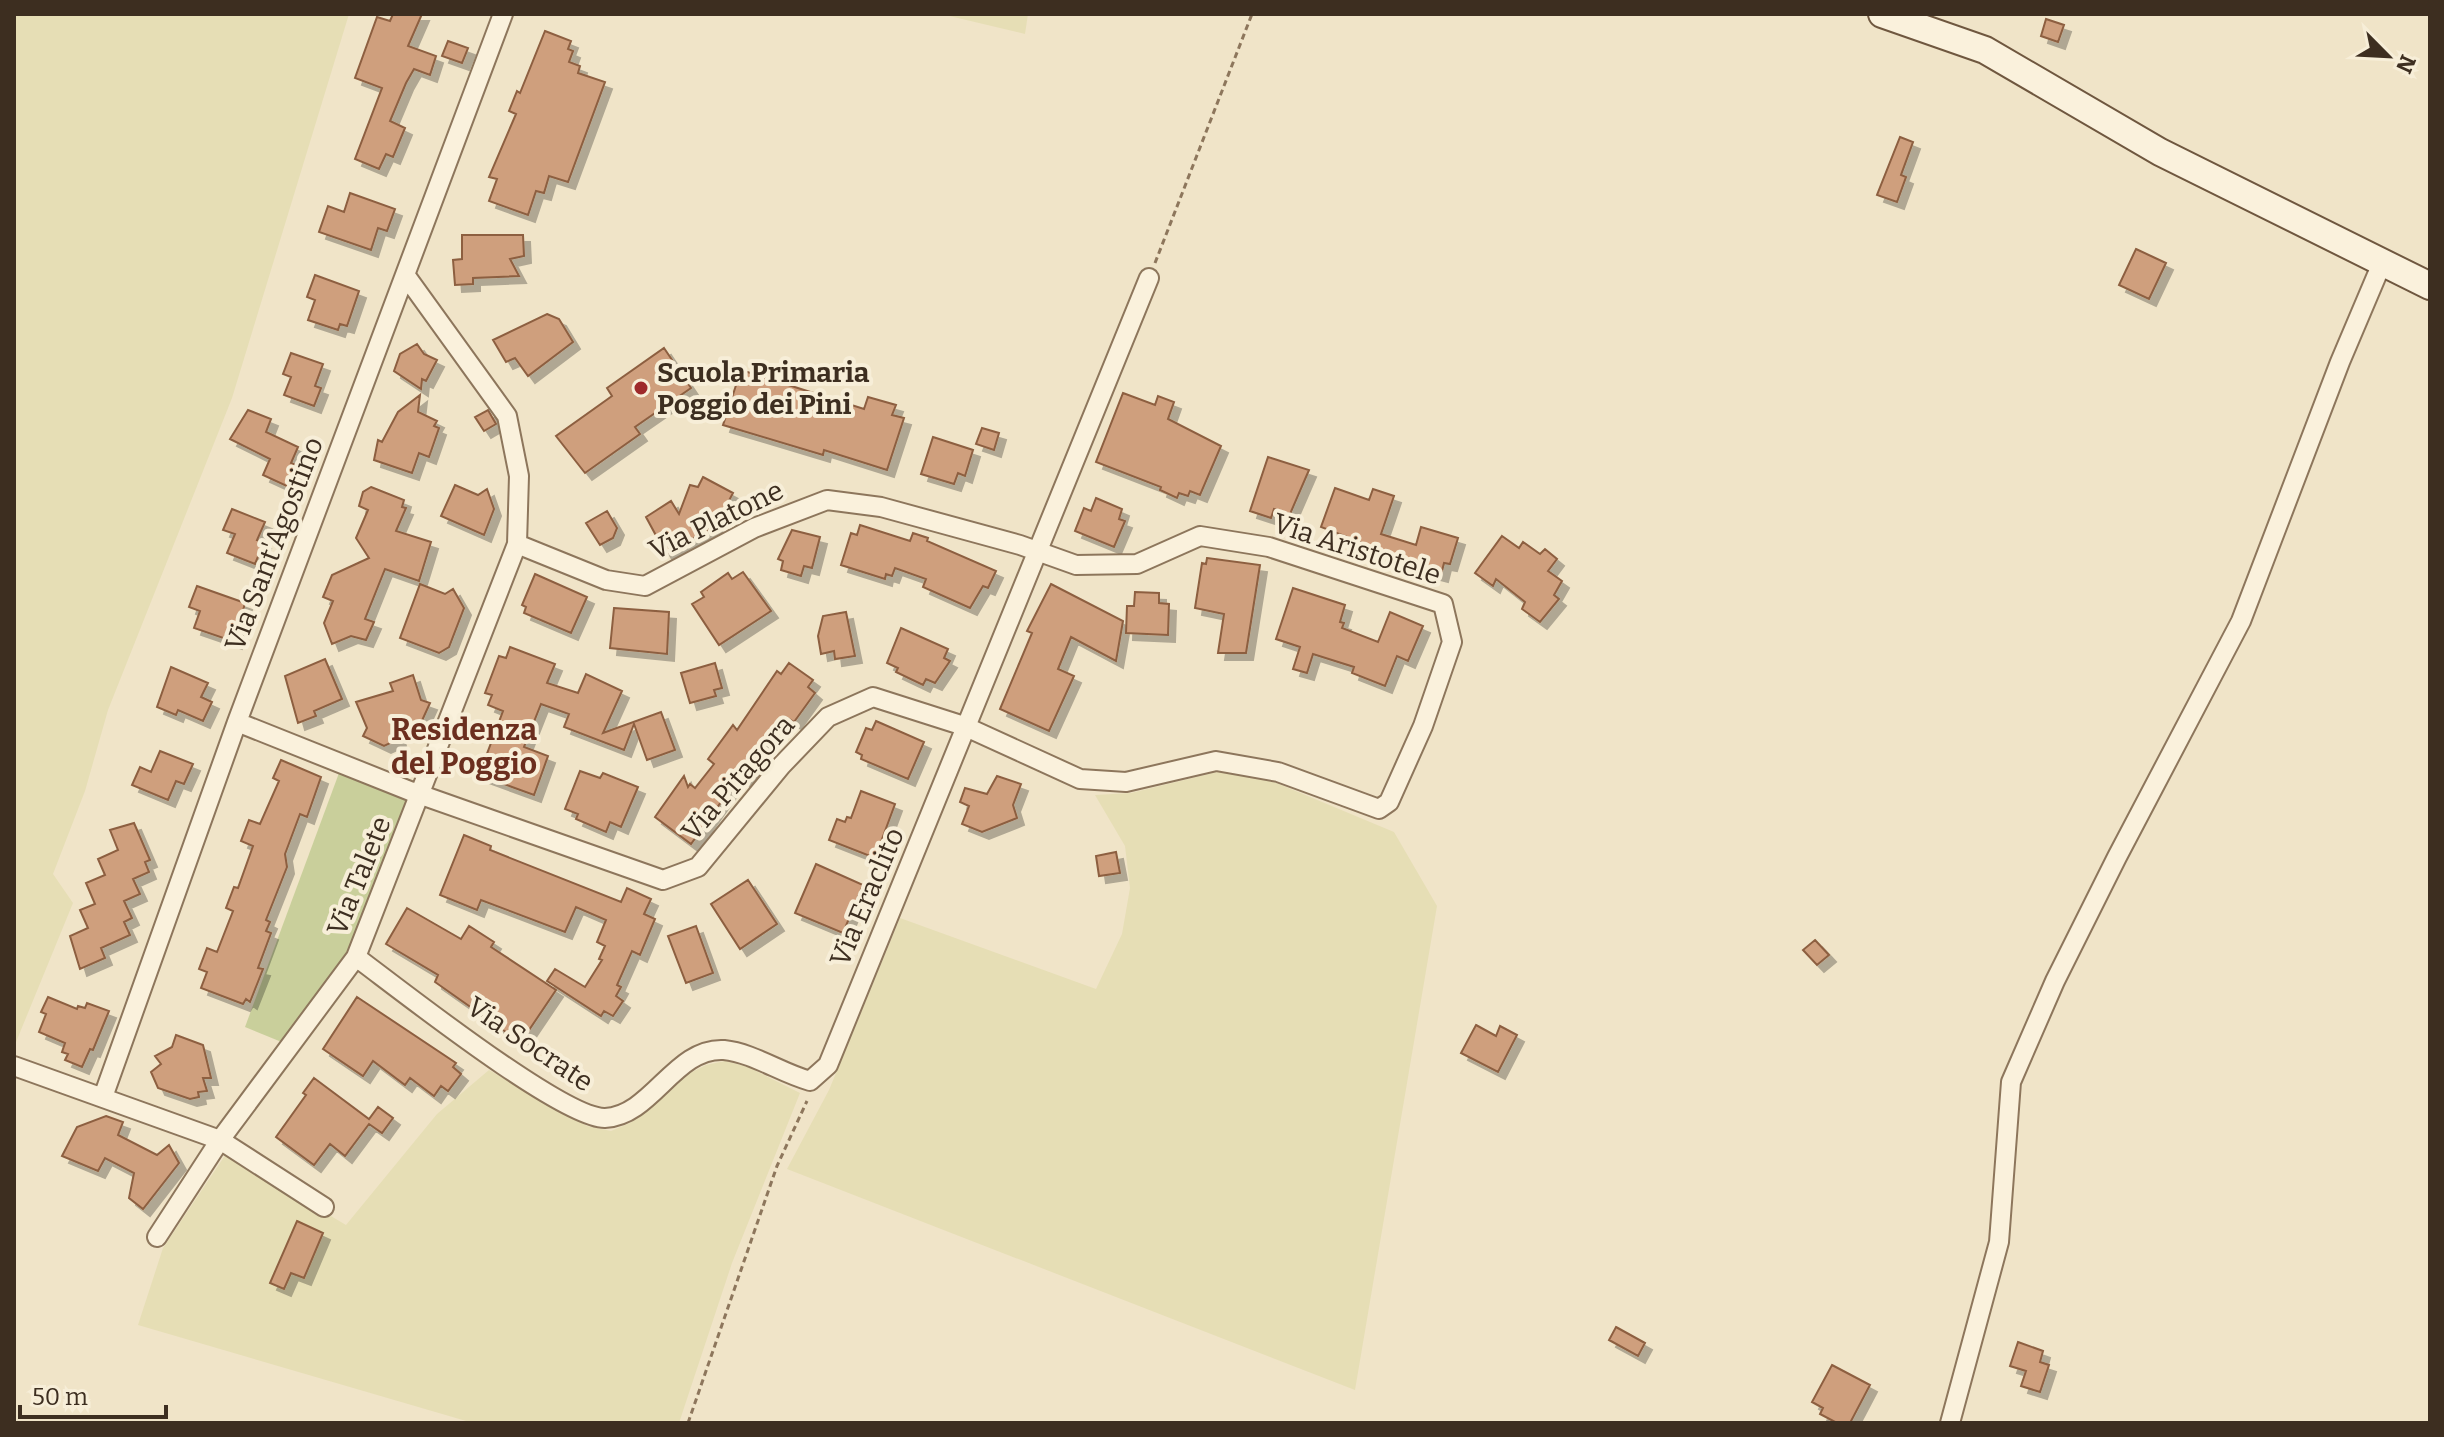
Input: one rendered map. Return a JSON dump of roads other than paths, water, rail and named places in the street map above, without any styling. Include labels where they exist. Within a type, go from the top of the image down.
[{"type":"street","name":"Via Sant'Agostino","points":[[103,1097],[237,722],[503,14]]},
{"type":"street","points":[[1882,14],[1985,50],[2160,152],[2430,286]]},
{"type":"street","points":[[1950,1423],[1999,1242],[2011,1082],[2083,926],[2241,621],[2340,362],[2382,263]]},
{"type":"street","name":"Via Talete","points":[[157,1237],[220,1140],[356,957],[422,795],[517,544],[519,476],[507,416],[406,276]]},
{"type":"street","name":"Via Eraclito","points":[[810,1081],[828,1065],[1149,278]]},
{"type":"street","name":"Via Platone","points":[[517,544],[606,580],[645,586],[754,528],[827,500],[881,507],[1036,551]]},
{"type":"street","name":"Via Aristotele","points":[[964,726],[1080,779],[1126,782],[1216,761],[1278,772],[1379,809],[1389,802],[1423,726],[1452,642],[1443,604],[1269,547],[1200,536],[1137,564],[1076,565],[1036,551]]},
{"type":"street","name":"Via Pitagora","points":[[237,722],[422,795],[663,880],[698,867],[781,766],[828,717],[873,697],[964,726]]},
{"type":"street","name":"Via Socrate","points":[[356,957],[507,1066],[588,1116],[622,1114],[700,1056],[720,1050],[737,1052],[810,1081]]},
{"type":"street","points":[[14,1066],[220,1140],[324,1207]]},
{"type":"place","name":"Scuola Primaria Poggio dei Pini","points":[[641,388]]},
{"type":"district","name":"Residenza del Poggio","points":[[464,747]]}]
